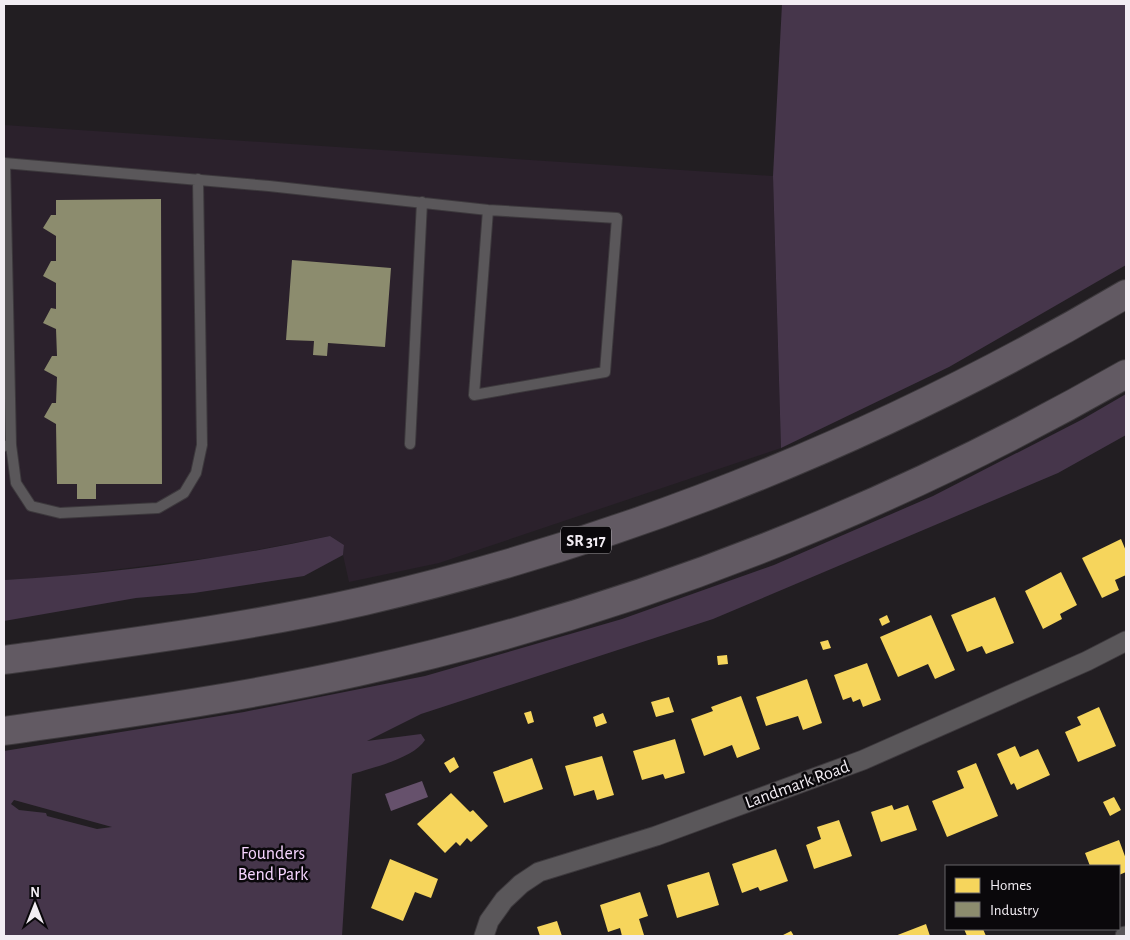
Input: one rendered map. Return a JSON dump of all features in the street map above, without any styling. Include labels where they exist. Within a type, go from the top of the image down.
[{"type":"main road","name":"SR 317","points":[[4,660],[250,624],[316,611],[480,571],[596,537],[708,496],[869,430],[1033,347],[1126,294]]},
{"type":"main road","points":[[4,731],[240,695],[356,672],[453,649],[599,607],[675,582],[829,522],[994,445],[1126,374]]},
{"type":"street","name":"Landmark Road","points":[[484,936],[490,921],[504,900],[521,884],[539,872],[656,836],[863,760],[1087,661],[1126,641]]},
{"type":"lane","points":[[198,179],[202,445],[196,473],[184,493],[158,508],[60,513],[31,506],[16,483],[7,446],[4,163],[198,179],[488,210],[617,218],[605,372],[474,395],[488,210]]},
{"type":"lane","points":[[410,444],[422,202]]},
{"type":"shaded area","points":[[4,125],[773,176],[781,448],[439,563],[349,582],[343,555],[344,545],[330,536],[225,556],[56,577],[4,580]]},
{"type":"shaded area","points":[[422,781],[428,797],[391,811],[385,794]]},
{"type":"green space","points":[[782,4],[1126,4],[1126,265],[949,367],[781,448],[773,176]]},
{"type":"green space","name":"Founders Bend Park","points":[[1126,394],[1126,435],[1058,473],[713,619],[421,714],[367,741],[421,734],[425,740],[412,752],[402,757],[352,774],[342,936],[4,936],[4,751],[244,712],[425,676],[622,619],[774,565],[933,496],[1083,419]],"holes":[[[14,800],[112,827],[97,829],[47,816],[46,813],[19,810],[11,804]]]},
{"type":"green space","points":[[330,536],[344,545],[343,555],[304,576],[194,593],[136,598],[4,621],[4,580],[127,570],[249,552]]},
{"type":"building: Homes","points":[[1121,539],[1126,551],[1126,575],[1115,580],[1119,590],[1102,598],[1082,558]]},
{"type":"building: Homes","points":[[1061,572],[1077,605],[1060,614],[1062,619],[1043,629],[1025,591]]},
{"type":"building: Homes","points":[[995,597],[1014,643],[986,654],[982,646],[967,652],[951,615]]},
{"type":"building: Homes","points":[[887,615],[890,622],[882,626],[879,619]]},
{"type":"building: Homes","points":[[931,615],[955,670],[935,679],[928,664],[898,677],[880,637]]},
{"type":"building: Homes","points":[[828,640],[831,648],[823,650],[820,642]]},
{"type":"building: Homes","points":[[727,655],[728,664],[718,665],[717,656]]},
{"type":"building: Homes","points":[[867,663],[881,700],[863,707],[860,699],[853,702],[851,697],[843,700],[834,675]]},
{"type":"building: Homes","points":[[807,679],[822,723],[803,730],[798,716],[766,726],[756,697]]},
{"type":"building: Homes","points":[[741,696],[760,749],[737,758],[732,745],[704,756],[691,719],[713,711],[711,707]]},
{"type":"building: Homes","points":[[669,697],[674,712],[656,717],[651,702]]},
{"type":"building: Homes","points":[[1099,707],[1116,746],[1078,762],[1065,732],[1081,725],[1077,717]]},
{"type":"building: Homes","points":[[531,711],[534,722],[528,724],[524,713]]},
{"type":"building: Homes","points":[[603,713],[607,723],[596,727],[593,717]]},
{"type":"building: Homes","points":[[675,739],[685,773],[665,779],[663,774],[642,780],[633,751]]},
{"type":"building: Homes","points":[[1015,746],[1020,757],[1038,749],[1050,775],[1017,790],[1014,783],[1011,785],[997,754]]},
{"type":"building: Homes","points":[[602,756],[614,795],[597,800],[594,790],[574,796],[565,766]]},
{"type":"building: Homes","points":[[454,757],[459,767],[450,773],[444,763]]},
{"type":"building: Homes","points":[[532,758],[543,789],[504,803],[493,772]]},
{"type":"building: Homes","points":[[976,763],[998,816],[947,837],[932,801],[964,788],[957,771]]},
{"type":"building: Homes","points":[[451,793],[470,812],[473,810],[488,826],[471,842],[467,838],[460,846],[456,842],[445,853],[417,824]]},
{"type":"building: Homes","points":[[1114,797],[1121,810],[1110,816],[1103,802]]},
{"type":"building: Homes","points":[[892,805],[894,810],[908,805],[917,830],[881,842],[871,812]]},
{"type":"building: Homes","points":[[839,820],[852,856],[814,869],[806,845],[821,839],[817,827]]},
{"type":"building: Homes","points":[[1119,840],[1126,859],[1126,872],[1120,875],[1120,865],[1090,865],[1085,853]]},
{"type":"building: Homes","points":[[776,849],[788,881],[760,891],[758,887],[742,893],[732,864]]},
{"type":"building: Homes","points":[[390,859],[438,879],[431,898],[415,892],[403,921],[371,908]]},
{"type":"building: Homes","points":[[709,872],[719,905],[677,918],[667,885]]},
{"type":"building: Homes","points":[[640,892],[648,916],[639,919],[644,935],[622,936],[620,928],[608,932],[600,905]]},
{"type":"building: Homes","points":[[557,921],[562,936],[540,936],[537,927]]},
{"type":"building: Homes","points":[[926,924],[930,936],[895,936]]},
{"type":"building: Homes","points":[[964,930],[983,930],[986,936],[967,936]]},
{"type":"building: Homes","points":[[791,931],[794,936],[781,936]]},
{"type":"building: Industry","points":[[161,199],[162,484],[96,484],[96,499],[77,499],[77,484],[57,484],[56,424],[44,417],[52,403],[56,403],[57,377],[44,370],[52,356],[57,356],[56,329],[43,323],[51,308],[56,309],[56,283],[43,276],[51,261],[56,261],[56,236],[43,228],[51,215],[56,215],[56,200]]},
{"type":"building: Industry","points":[[292,260],[391,268],[385,347],[328,343],[327,356],[313,355],[314,341],[286,340]]}]
